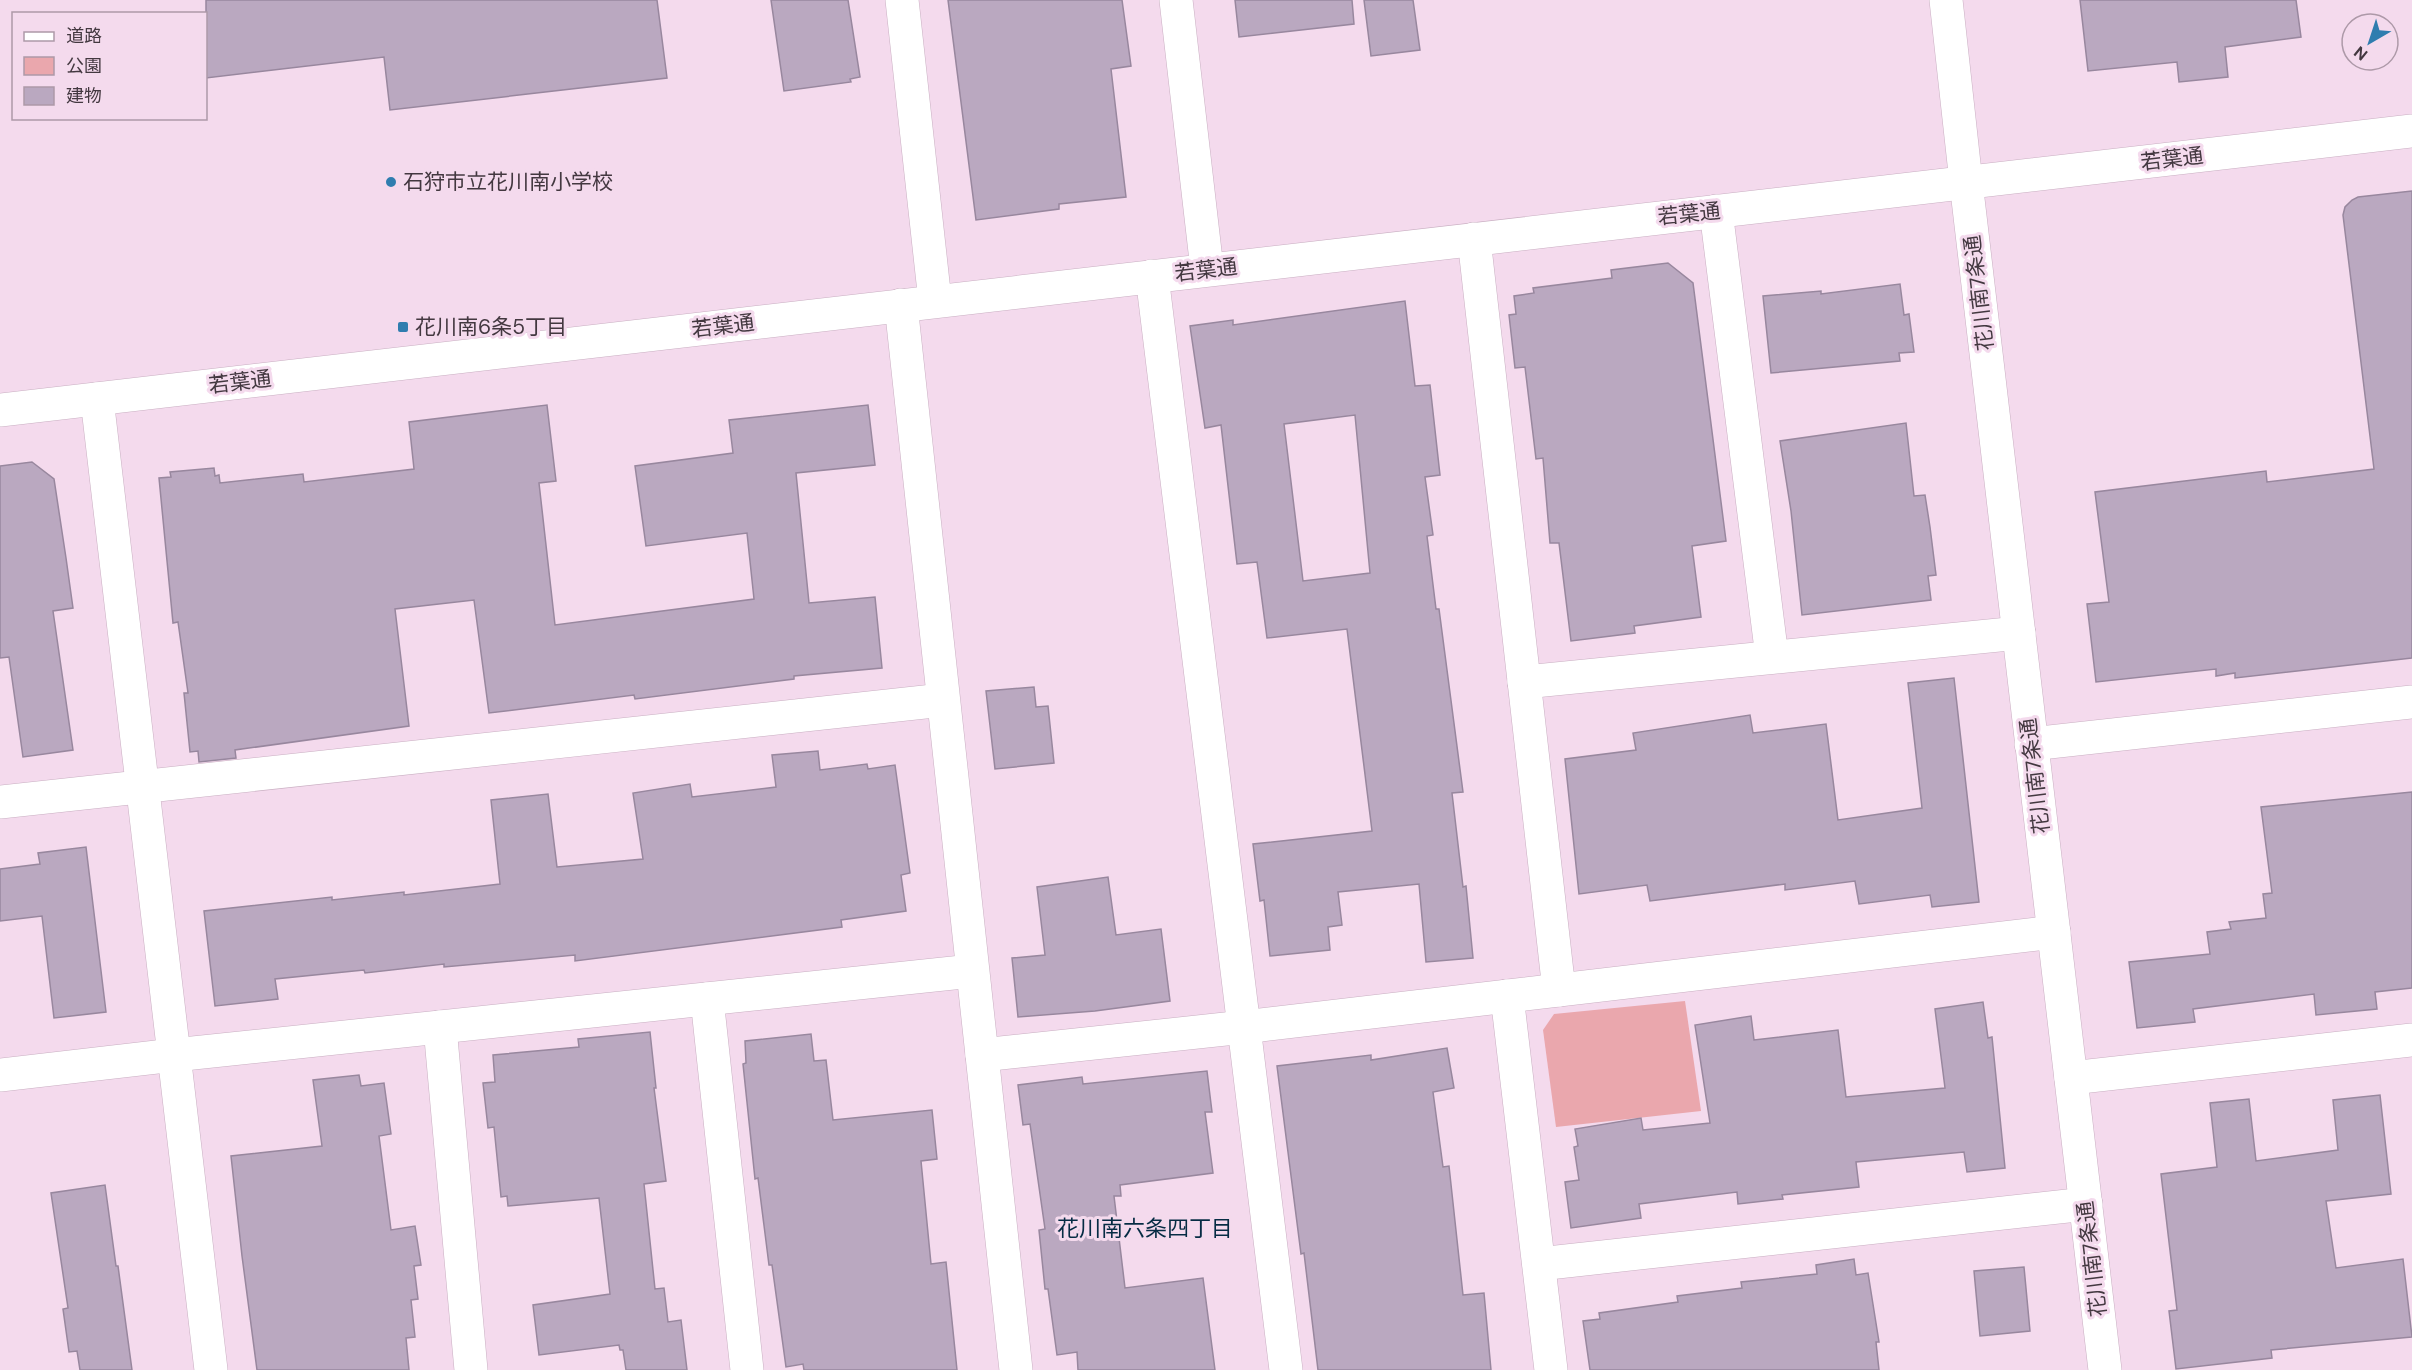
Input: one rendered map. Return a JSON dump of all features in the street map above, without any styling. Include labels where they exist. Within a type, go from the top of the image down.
[{"type":"street","points":[[902,0],[935,301]]},
{"type":"street","points":[[1176,0],[1207,270]]},
{"type":"street","name":"花川南7条通","points":[[1946,0],[2105,1370]]},
{"type":"street","name":"若葉通","points":[[0,410],[2412,131]]},
{"type":"street","points":[[1716,212],[1772,657]]},
{"type":"street","points":[[1474,239],[1559,990]]},
{"type":"street","points":[[1152,276],[1286,1370]]},
{"type":"street","points":[[901,306],[1016,1370]]},
{"type":"street","points":[[97,399],[211,1370]]},
{"type":"street","points":[[1524,682],[2019,633]]},
{"type":"street","points":[[0,802],[943,700]]},
{"type":"street","points":[[2031,744],[2412,702]]},
{"type":"street","points":[[981,1055],[1244,1027],[2054,932]]},
{"type":"street","points":[[0,1075],[972,971]]},
{"type":"street","points":[[1507,996],[1551,1370]]},
{"type":"street","points":[[707,999],[747,1370]]},
{"type":"street","points":[[440,1027],[471,1370]]},
{"type":"street","points":[[2071,1078],[2412,1040]]},
{"type":"street","points":[[1539,1264],[2086,1204]]},
{"type":"green space","points":[[1685,1001],[1701,1111],[1556,1127],[1543,1030],[1554,1014]]},
{"type":"building","points":[[206,0],[657,0],[667,78],[390,110],[384,57],[207,78]]},
{"type":"building","points":[[771,0],[848,0],[860,77],[850,79],[851,82],[784,91]]},
{"type":"building","points":[[948,0],[1122,0],[1131,66],[1111,69],[1126,197],[1059,204],[1059,209],[976,220]]},
{"type":"building","points":[[1235,0],[1352,0],[1354,24],[1239,37]]},
{"type":"building","points":[[1364,0],[1413,0],[1420,50],[1371,56]]},
{"type":"building","points":[[2080,0],[2296,0],[2301,37],[2225,47],[2228,77],[2179,82],[2177,62],[2088,71]]},
{"type":"building","points":[[2412,191],[2412,658],[2235,678],[2235,673],[2216,676],[2216,669],[2096,682],[2087,604],[2109,602],[2095,492],[2266,471],[2267,482],[2374,469],[2343,215],[2345,207],[2358,197]]},
{"type":"building","points":[[1668,263],[1693,283],[1726,541],[1692,546],[1701,617],[1634,626],[1635,633],[1571,641],[1559,543],[1550,543],[1543,458],[1536,459],[1525,367],[1515,368],[1509,315],[1516,314],[1514,296],[1534,293],[1533,288],[1612,278],[1611,270]]},
{"type":"building","points":[[1900,284],[1904,315],[1909,314],[1914,352],[1899,353],[1900,361],[1771,373],[1763,296],[1821,291],[1821,294]]},
{"type":"building","points":[[1405,301],[1415,386],[1430,385],[1440,475],[1425,477],[1433,535],[1427,536],[1463,792],[1452,793],[1463,887],[1466,886],[1473,958],[1426,962],[1419,884],[1338,892],[1342,925],[1328,927],[1330,950],[1270,956],[1264,900],[1260,901],[1253,844],[1372,831],[1347,629],[1267,638],[1257,562],[1237,564],[1221,425],[1205,428],[1190,326],[1233,320],[1233,325]],"holes":[[[1355,415],[1370,573],[1303,581],[1284,424]]]},
{"type":"building","points":[[547,405],[556,481],[539,483],[555,625],[754,599],[747,533],[646,546],[635,466],[733,453],[729,420],[868,405],[875,465],[796,473],[809,603],[875,597],[882,668],[794,676],[794,679],[635,699],[634,695],[489,713],[474,600],[395,609],[409,726],[235,750],[236,758],[199,762],[198,751],[190,752],[184,693],[188,693],[178,622],[173,623],[159,478],[171,477],[170,472],[214,468],[215,476],[219,475],[220,483],[303,474],[304,482],[414,469],[409,422]]},
{"type":"building","points":[[1906,423],[1914,496],[1925,495],[1930,527],[1936,575],[1928,576],[1931,600],[1802,615],[1791,511],[1780,441]]},
{"type":"building","points":[[32,462],[54,479],[66,558],[73,608],[53,611],[73,750],[23,757],[9,657],[0,658],[0,466]]},
{"type":"building","points":[[1954,678],[1979,902],[1932,907],[1930,895],[1859,904],[1855,881],[1785,890],[1785,884],[1650,901],[1647,885],[1579,894],[1565,759],[1636,750],[1633,733],[1750,715],[1753,733],[1826,724],[1838,820],[1922,808],[1908,683]]},
{"type":"building","points":[[1034,687],[1036,707],[1048,706],[1054,763],[995,769],[986,691]]},
{"type":"building","points":[[818,751],[820,770],[867,764],[868,769],[895,765],[910,873],[901,875],[906,911],[841,920],[842,927],[575,961],[575,955],[444,967],[444,964],[365,973],[364,970],[275,979],[278,999],[215,1006],[204,911],[332,897],[332,900],[404,892],[404,895],[500,884],[491,800],[548,794],[557,867],[643,859],[633,793],[690,784],[692,797],[776,787],[772,755]]},
{"type":"building","points":[[2412,792],[2412,988],[2375,992],[2377,1009],[2316,1015],[2314,994],[2193,1009],[2195,1022],[2137,1028],[2129,962],[2210,954],[2207,932],[2231,929],[2229,922],[2266,918],[2263,894],[2272,893],[2261,807]]},
{"type":"building","points":[[86,847],[106,1012],[54,1018],[42,916],[0,921],[0,869],[40,864],[38,853]]},
{"type":"building","points":[[1108,877],[1116,935],[1161,929],[1170,1001],[1095,1011],[1018,1017],[1012,958],[1045,955],[1037,887]]},
{"type":"building","points":[[1983,1002],[1988,1038],[1992,1037],[2005,1168],[1967,1172],[1964,1152],[1856,1162],[1859,1187],[1782,1195],[1783,1199],[1738,1204],[1737,1192],[1639,1204],[1641,1218],[1571,1228],[1565,1182],[1579,1180],[1574,1147],[1578,1146],[1575,1129],[1641,1118],[1643,1130],[1710,1123],[1695,1025],[1751,1016],[1754,1040],[1838,1030],[1846,1097],[1945,1088],[1935,1009]]},
{"type":"building","points":[[650,1032],[656,1088],[654,1088],[666,1181],[644,1184],[655,1289],[664,1288],[668,1322],[681,1320],[687,1370],[626,1370],[623,1350],[620,1350],[619,1345],[539,1355],[533,1305],[610,1294],[599,1198],[508,1206],[507,1196],[501,1197],[494,1127],[488,1128],[483,1083],[495,1082],[493,1055],[579,1047],[578,1039]]},
{"type":"building","points":[[811,1034],[814,1061],[826,1060],[833,1120],[932,1110],[937,1159],[921,1161],[931,1264],[946,1262],[957,1370],[804,1370],[803,1364],[786,1367],[772,1265],[769,1265],[758,1178],[755,1179],[743,1064],[746,1063],[745,1041]]},
{"type":"building","points":[[1447,1048],[1454,1088],[1433,1092],[1443,1167],[1449,1166],[1463,1295],[1484,1293],[1491,1370],[1318,1370],[1277,1066],[1371,1055],[1371,1060]]},
{"type":"building","points":[[1207,1071],[1212,1112],[1205,1112],[1213,1173],[1120,1185],[1121,1196],[1114,1196],[1125,1288],[1203,1278],[1215,1370],[1078,1370],[1077,1352],[1057,1355],[1048,1289],[1045,1289],[1039,1230],[1045,1229],[1030,1124],[1023,1125],[1018,1085],[1082,1077],[1083,1084]]},
{"type":"building","points":[[359,1075],[361,1086],[384,1083],[391,1134],[379,1136],[391,1230],[415,1226],[421,1265],[414,1266],[418,1299],[411,1300],[415,1337],[406,1338],[409,1370],[257,1370],[231,1156],[322,1146],[313,1080]]},
{"type":"building","points":[[2380,1095],[2391,1194],[2326,1201],[2336,1268],[2403,1259],[2412,1337],[2271,1350],[2272,1358],[2176,1369],[2169,1311],[2177,1310],[2161,1174],[2217,1167],[2210,1103],[2249,1099],[2256,1161],[2338,1150],[2333,1100]]},
{"type":"building","points":[[105,1185],[132,1370],[80,1370],[77,1351],[69,1352],[63,1309],[68,1308],[51,1193]]},
{"type":"building","points":[[1854,1259],[1856,1275],[1868,1273],[1879,1342],[1876,1342],[1879,1370],[1590,1370],[1583,1321],[1600,1319],[1599,1313],[1678,1302],[1677,1296],[1742,1288],[1741,1282],[1817,1274],[1816,1265]]},
{"type":"building","points":[[2024,1267],[2030,1331],[1980,1336],[1974,1271]]},
{"type":"place","name":"石狩市立花川南小学校","points":[[391,182]]},
{"type":"place","name":"花川南6条5丁目","points":[[403,327]]},
{"type":"district","name":"花川南六条四丁目","points":[[1145,1228]]}]
